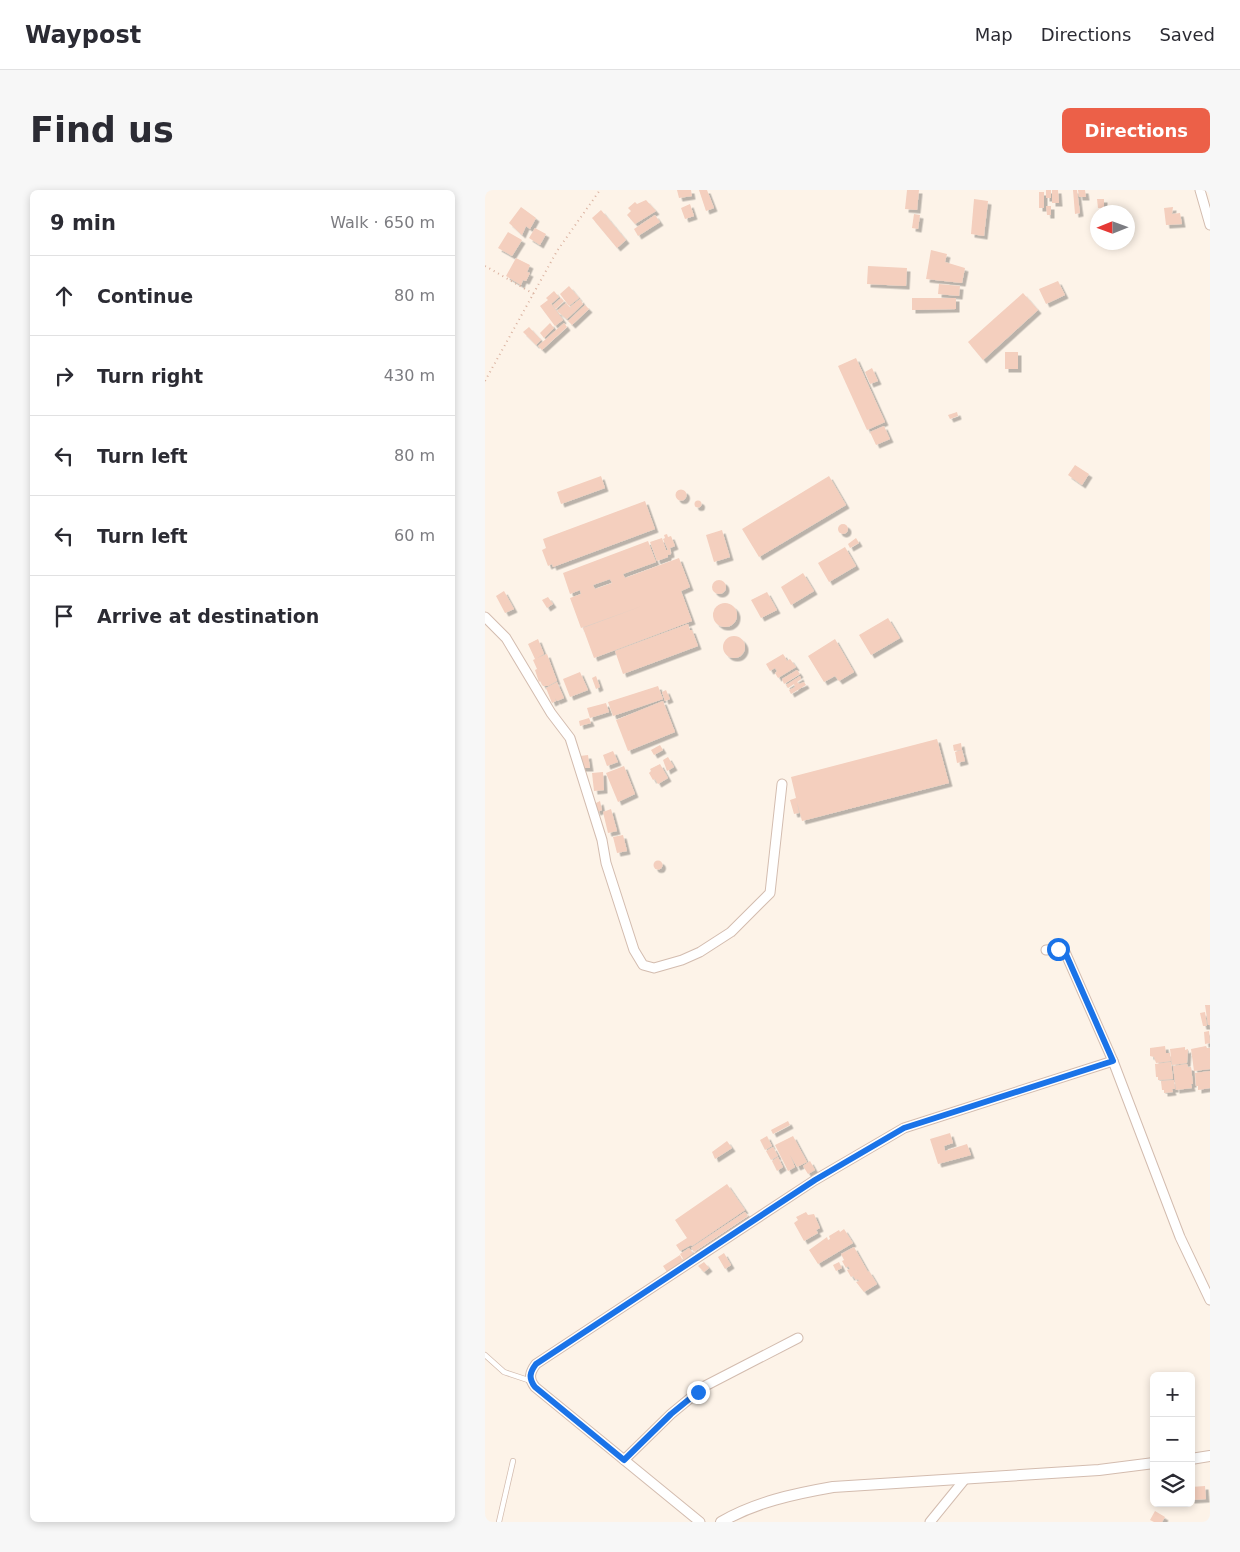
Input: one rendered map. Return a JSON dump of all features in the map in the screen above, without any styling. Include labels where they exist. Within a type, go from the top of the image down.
[{"type":"street","points":[[1200,190],[1210,225]]},
{"type":"street","points":[[485,618],[492,622],[506,638],[551,714],[570,738],[602,840],[606,863],[634,950],[643,965],[653,968],[682,960],[700,952],[731,932],[770,893],[782,784]]},
{"type":"street","points":[[1046,950],[1058,949],[1065,952],[1113,1061],[1180,1236],[1210,1300]]},
{"type":"street","points":[[699,1522],[535,1387],[531,1381],[530,1374],[533,1369],[542,1360],[815,1180],[904,1128],[1113,1061]]},
{"type":"street","points":[[624,1460],[671,1414],[705,1386],[799,1338]]},
{"type":"street","points":[[1195,1458],[1210,1456]]},
{"type":"street","points":[[721,1522],[751,1508],[797,1493],[833,1487],[903,1481],[1099,1470],[1150,1464]]},
{"type":"street","points":[[930,1522],[965,1479]]},
{"type":"lane","points":[[485,1355],[504,1372],[531,1381]]},
{"type":"lane","points":[[499,1522],[513,1461]]},
{"type":"path","points":[[485,381],[557,251],[600,190]]},
{"type":"path","points":[[485,266],[534,294]]},
{"type":"building","points":[[677,190],[691,190],[692,196],[679,198]]},
{"type":"building","points":[[699,190],[707,190],[714,208],[706,211]]},
{"type":"building","points":[[907,190],[919,190],[917,210],[905,209]]},
{"type":"building","points":[[1046,190],[1051,190],[1051,198],[1046,198]]},
{"type":"building","points":[[1052,190],[1058,190],[1059,203],[1052,203]]},
{"type":"building","points":[[1073,190],[1077,190],[1080,213],[1075,214]]},
{"type":"building","points":[[1078,190],[1085,190],[1086,197],[1079,197]]},
{"type":"building","points":[[1039,192],[1044,192],[1044,208],[1039,208]]},
{"type":"building","points":[[974,199],[988,201],[984,236],[971,234]]},
{"type":"building","points":[[1097,199],[1104,199],[1104,205],[1098,205]]},
{"type":"building","points":[[646,200],[656,211],[635,224],[627,215],[631,211],[628,208],[635,202],[637,204]]},
{"type":"building","points":[[690,204],[694,216],[685,219],[681,208]]},
{"type":"building","points":[[1046,206],[1051,206],[1051,215],[1047,215]]},
{"type":"building","points":[[521,207],[536,218],[530,229],[526,226],[522,235],[509,223]]},
{"type":"building","points":[[1173,207],[1172,214],[1180,213],[1182,224],[1166,225],[1164,208]]},
{"type":"building","points":[[601,210],[626,240],[617,248],[592,218]]},
{"type":"building","points":[[914,214],[920,215],[918,229],[912,228]]},
{"type":"building","points":[[655,215],[660,222],[638,236],[634,229]]},
{"type":"building","points":[[535,228],[546,234],[540,245],[529,238]]},
{"type":"building","points":[[508,232],[522,240],[512,256],[498,248]]},
{"type":"building","points":[[931,250],[947,254],[945,262],[965,268],[962,283],[926,279]]},
{"type":"building","points":[[516,258],[530,265],[527,272],[530,273],[526,281],[523,280],[521,285],[506,276]]},
{"type":"building","points":[[868,266],[907,268],[906,286],[867,284]]},
{"type":"building","points":[[1058,281],[1065,295],[1046,304],[1039,289]]},
{"type":"building","points":[[939,284],[960,286],[959,296],[938,294]]},
{"type":"building","points":[[569,286],[579,298],[569,306],[560,294]]},
{"type":"building","points":[[554,291],[559,297],[551,304],[563,320],[555,326],[540,306],[548,300],[546,298]]},
{"type":"building","points":[[1023,293],[1038,310],[983,360],[968,342]]},
{"type":"building","points":[[561,298],[564,301],[556,309],[553,305]]},
{"type":"building","points":[[912,298],[956,298],[956,309],[912,310]]},
{"type":"building","points":[[580,299],[583,304],[567,319],[557,311],[566,303],[572,310],[570,307]]},
{"type":"building","points":[[585,305],[589,309],[572,325],[568,321]]},
{"type":"building","points":[[550,323],[554,328],[544,338],[540,333]]},
{"type":"building","points":[[564,323],[567,327],[542,350],[538,346]]},
{"type":"building","points":[[529,327],[541,340],[536,345],[523,332]]},
{"type":"building","points":[[1005,352],[1018,352],[1018,369],[1005,369]]},
{"type":"building","points":[[856,358],[885,422],[867,430],[838,366]]},
{"type":"building","points":[[872,368],[878,381],[870,384],[865,372]]},
{"type":"building","points":[[957,412],[958,416],[950,419],[948,415]]},
{"type":"building","points":[[884,426],[890,439],[876,445],[870,432]]},
{"type":"building","points":[[1075,465],[1089,474],[1082,485],[1068,475]]},
{"type":"building","points":[[601,476],[605,488],[561,504],[557,492]]},
{"type":"building","points":[[829,476],[846,505],[759,557],[742,529]]},
{"type":"building","points":[[679,490],[683,490],[686,495],[685,499],[679,500],[676,497],[676,493]]},
{"type":"building","points":[[698,500],[702,504],[698,508],[694,504]]},
{"type":"building","points":[[645,501],[655,529],[553,567],[552,564],[548,566],[542,550],[546,548],[543,539]]},
{"type":"building","points":[[841,524],[845,524],[848,529],[847,533],[841,534],[838,531],[838,527]]},
{"type":"building","points":[[722,530],[730,557],[714,562],[706,535]]},
{"type":"building","points":[[667,534],[668,537],[671,536],[675,546],[670,548],[671,554],[668,557],[657,561],[650,542],[662,538],[666,550],[668,550],[663,539],[665,538],[664,535]]},
{"type":"building","points":[[856,538],[859,543],[850,548],[848,544]]},
{"type":"building","points":[[648,541],[656,562],[623,574],[625,578],[679,558],[690,587],[681,591],[692,621],[594,658],[583,628],[642,606],[581,628],[570,598],[581,594],[580,590],[570,594],[563,573]],"holes":[[[610,579],[612,583],[595,589],[593,585]]]},
{"type":"building","points":[[845,547],[856,566],[829,582],[818,563]]},
{"type":"building","points":[[803,573],[814,591],[791,605],[781,587]]},
{"type":"building","points":[[719,580],[724,582],[726,587],[724,592],[719,594],[714,592],[712,587],[714,582]]},
{"type":"building","points":[[504,591],[514,609],[505,613],[496,596]]},
{"type":"building","points":[[767,592],[777,610],[761,618],[751,600]]},
{"type":"building","points":[[548,597],[553,604],[547,608],[542,600]]},
{"type":"building","points":[[725,603],[734,606],[737,615],[734,624],[725,627],[716,624],[713,615],[716,606]]},
{"type":"building","points":[[888,618],[900,638],[871,655],[859,635]]},
{"type":"building","points":[[688,624],[698,646],[623,674],[615,651]]},
{"type":"building","points":[[734,636],[742,639],[745,647],[742,655],[734,658],[726,655],[723,647],[726,639]]},
{"type":"building","points":[[538,639],[544,654],[537,658],[547,654],[557,681],[548,686],[543,686],[539,682],[533,660],[535,659],[528,644]]},
{"type":"building","points":[[835,639],[854,672],[839,681],[835,676],[824,682],[808,656]]},
{"type":"building","points":[[783,654],[787,661],[790,659],[796,667],[778,678],[775,668],[770,671],[766,664]]},
{"type":"building","points":[[797,670],[800,674],[784,684],[782,679]]},
{"type":"building","points":[[580,672],[588,690],[570,697],[563,679]]},
{"type":"building","points":[[596,676],[600,687],[596,689],[592,678]]},
{"type":"building","points":[[800,676],[801,679],[797,682],[799,684],[804,682],[806,685],[791,694],[789,690],[795,687],[794,684],[788,688],[786,685]]},
{"type":"building","points":[[557,682],[564,698],[557,701],[555,698],[556,701],[552,703],[546,688]]},
{"type":"building","points":[[658,686],[663,699],[613,716],[608,702]]},
{"type":"building","points":[[666,690],[670,699],[665,701],[662,692]]},
{"type":"building","points":[[663,701],[675,732],[628,751],[616,720]]},
{"type":"building","points":[[606,703],[609,712],[590,718],[587,708]]},
{"type":"building","points":[[589,718],[591,723],[580,726],[579,721]]},
{"type":"building","points":[[937,739],[949,783],[802,821],[797,802],[799,813],[794,814],[790,800],[796,798],[791,777]]},
{"type":"building","points":[[961,743],[962,750],[954,751],[953,745]]},
{"type":"building","points":[[660,745],[663,750],[654,755],[651,750]]},
{"type":"building","points":[[962,750],[965,761],[957,763],[955,752]]},
{"type":"building","points":[[613,751],[618,762],[607,766],[603,755]]},
{"type":"building","points":[[588,755],[590,768],[581,768],[580,756]]},
{"type":"building","points":[[668,757],[674,767],[667,771],[663,760]]},
{"type":"building","points":[[660,764],[668,778],[658,784],[649,773],[650,769]]},
{"type":"building","points":[[624,766],[635,794],[618,802],[606,773]]},
{"type":"building","points":[[603,772],[604,790],[594,791],[592,773]]},
{"type":"building","points":[[600,801],[602,810],[597,812],[594,804]]},
{"type":"building","points":[[611,809],[617,831],[608,833],[603,812]]},
{"type":"building","points":[[623,835],[627,851],[617,853],[613,837]]},
{"type":"building","points":[[658,860],[663,865],[658,870],[653,865]]},
{"type":"building","points":[[1205,1005],[1210,1005],[1210,1025],[1208,1025]]},
{"type":"building","points":[[1205,1012],[1207,1026],[1203,1026],[1200,1013]]},
{"type":"building","points":[[1209,1031],[1210,1043],[1205,1044],[1204,1032]]},
{"type":"building","points":[[1165,1046],[1166,1053],[1170,1053],[1171,1061],[1156,1063],[1154,1057],[1150,1056],[1150,1048]]},
{"type":"building","points":[[1206,1046],[1210,1048],[1210,1069],[1194,1071],[1191,1049]]},
{"type":"building","points":[[1185,1047],[1185,1050],[1188,1049],[1187,1063],[1172,1065],[1170,1049]]},
{"type":"building","points":[[1171,1062],[1173,1079],[1158,1080],[1155,1064]]},
{"type":"building","points":[[1187,1064],[1188,1067],[1191,1067],[1192,1088],[1176,1090],[1173,1066]]},
{"type":"building","points":[[1210,1071],[1210,1088],[1198,1090],[1195,1073]]},
{"type":"building","points":[[1174,1080],[1175,1089],[1172,1089],[1173,1092],[1164,1093],[1161,1081]]},
{"type":"building","points":[[788,1121],[790,1125],[773,1134],[771,1130]]},
{"type":"building","points":[[950,1133],[953,1143],[944,1146],[945,1151],[967,1144],[971,1155],[938,1164],[930,1139]]},
{"type":"building","points":[[767,1136],[772,1146],[765,1150],[760,1140]]},
{"type":"building","points":[[793,1136],[807,1162],[797,1167],[790,1155],[795,1167],[788,1171],[775,1145]]},
{"type":"building","points":[[727,1141],[732,1148],[715,1159],[712,1152]]},
{"type":"building","points":[[773,1147],[778,1156],[771,1160],[766,1151]]},
{"type":"building","points":[[778,1157],[783,1167],[777,1171],[772,1161]]},
{"type":"building","points":[[810,1161],[815,1170],[808,1174],[803,1166]]},
{"type":"building","points":[[727,1184],[745,1210],[692,1246],[680,1251],[676,1245],[687,1238],[675,1220]]},
{"type":"building","points":[[745,1212],[748,1216],[694,1252],[691,1248]]},
{"type":"building","points":[[806,1212],[808,1215],[814,1214],[820,1228],[816,1230],[818,1233],[804,1241],[794,1223],[798,1220],[796,1217]]},
{"type":"building","points":[[844,1229],[853,1243],[818,1264],[809,1250],[827,1237],[828,1240],[830,1239],[829,1236]]},
{"type":"building","points":[[854,1247],[877,1284],[864,1292],[856,1282],[859,1281],[858,1279],[856,1280],[853,1276],[851,1277],[847,1270],[850,1269],[848,1266],[846,1268],[842,1261],[844,1260],[841,1254]]},
{"type":"building","points":[[689,1248],[693,1253],[684,1260],[680,1254]]},
{"type":"building","points":[[724,1253],[731,1265],[725,1269],[718,1257]]},
{"type":"building","points":[[680,1255],[683,1261],[667,1272],[663,1266]]},
{"type":"building","points":[[704,1262],[709,1268],[704,1272],[698,1266]]},
{"type":"building","points":[[839,1262],[842,1268],[836,1271],[833,1265]]},
{"type":"building","points":[[1205,1486],[1206,1499],[1195,1500],[1195,1487]]},
{"type":"building","points":[[1155,1511],[1165,1517],[1162,1522],[1150,1520]]},
{"type":"route","points":[[698,1392],[671,1414],[624,1460],[535,1387],[531,1381],[530,1374],[536,1364],[815,1180],[904,1128],[1113,1061],[1065,952],[1058,949]]}]
